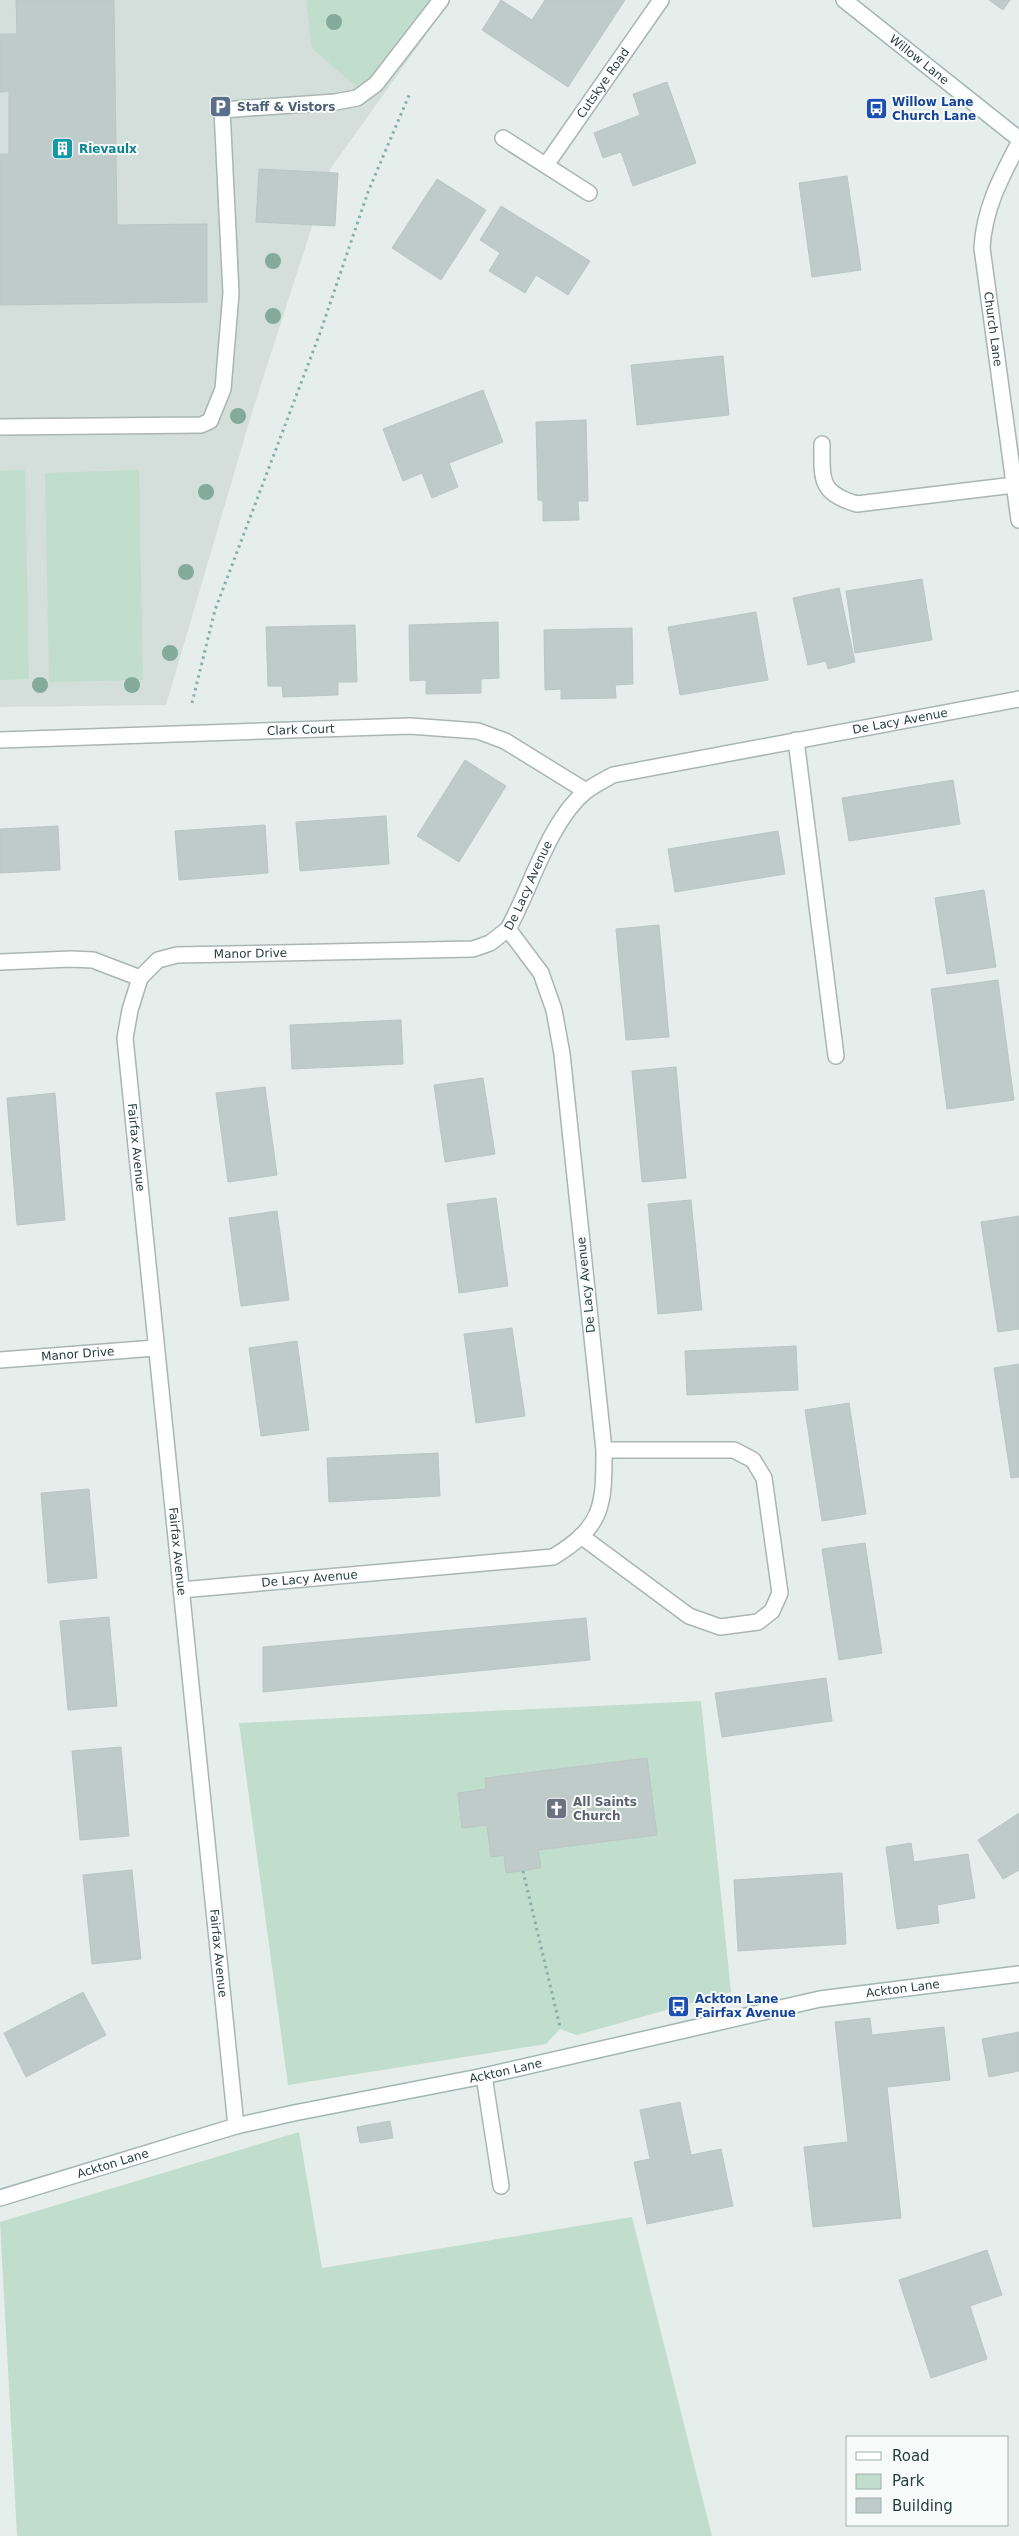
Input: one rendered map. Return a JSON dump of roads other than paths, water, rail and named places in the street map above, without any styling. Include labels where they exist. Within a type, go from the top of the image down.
[{"type":"street","points":[[0,427],[201,425],[210,421],[223,389],[231,293],[222,110],[335,102],[357,98],[376,84],[441,0]]},
{"type":"street","name":"Cutskye Road","points":[[546,165],[661,0]]},
{"type":"street","name":"Willow Lane","points":[[844,0],[1019,139]]},
{"type":"street","points":[[503,138],[589,193]]},
{"type":"street","name":"Church Lane","points":[[1019,143],[994,194],[983,226],[982,248],[1019,520]]},
{"type":"street","points":[[822,444],[822,469],[827,487],[834,496],[857,504],[1014,486]]},
{"type":"street","name":"De Lacy Avenue","points":[[181,1590],[553,1557],[568,1548],[581,1536],[596,1520],[604,1489],[604,1450],[562,1054],[554,1010],[541,973],[508,929],[560,822],[586,791],[613,775],[1019,699]]},
{"type":"street","name":"Clark Court","points":[[0,740],[410,726],[478,731],[505,741],[586,791]]},
{"type":"street","points":[[796,740],[836,1056]]},
{"type":"street","name":"Manor Drive","points":[[140,978],[158,960],[177,955],[473,949],[490,943],[508,929]]},
{"type":"street","points":[[0,962],[93,960],[140,978]]},
{"type":"street","name":"Fairfax Avenue","points":[[140,978],[130,1010],[125,1038],[155,1348],[236,2126]]},
{"type":"street","name":"Manor Drive","points":[[0,1360],[155,1348]]},
{"type":"street","points":[[581,1536],[689,1616],[720,1627],[758,1622],[772,1611],[780,1592],[764,1478],[753,1460],[734,1450],[604,1450]]},
{"type":"street","name":"Ackton Lane","points":[[0,2198],[236,2126],[294,2112],[484,2076],[820,1999],[1019,1974]]},
{"type":"street","points":[[484,2076],[501,2186]]},
{"type":"place","name":"Staff & Vistors","points":[[221,107]]},
{"type":"place","name":"Willow Lane Church Lane","points":[[876,109]]},
{"type":"place","name":"Rievaulx","points":[[63,149]]},
{"type":"place","name":"All Saints Church","points":[[557,1809]]},
{"type":"place","name":"Ackton Lane Fairfax Avenue","points":[[679,2006]]}]
